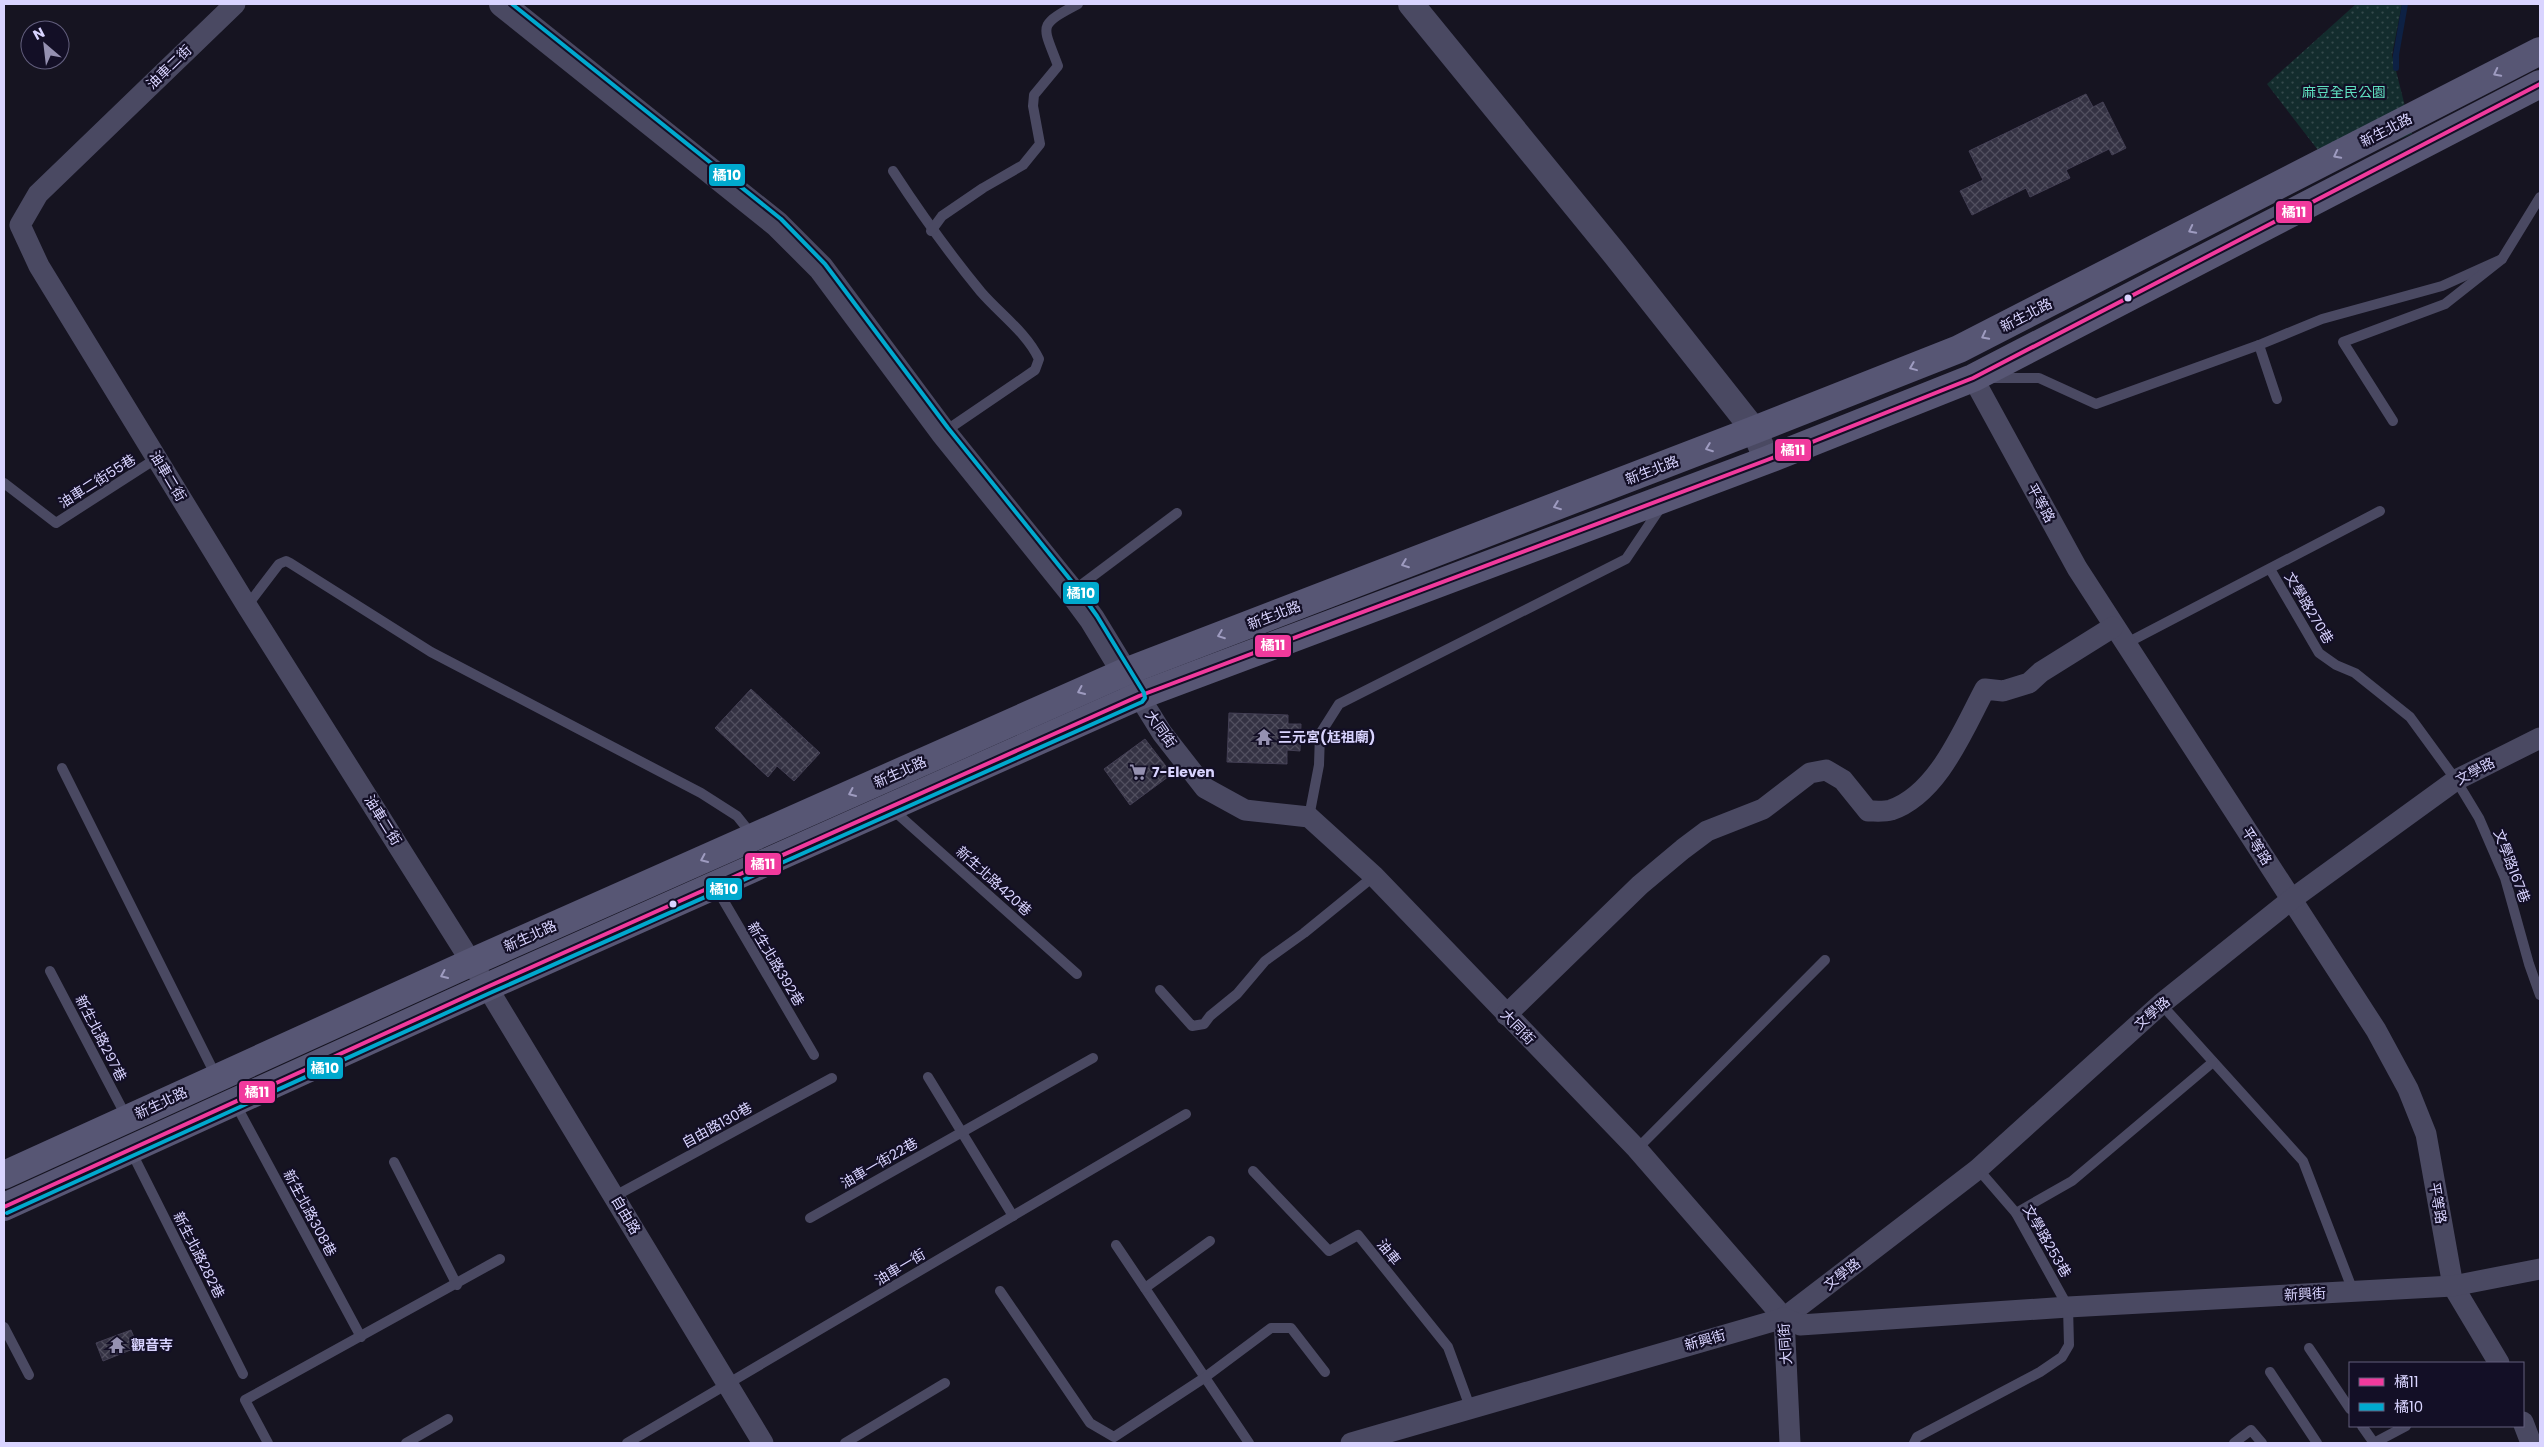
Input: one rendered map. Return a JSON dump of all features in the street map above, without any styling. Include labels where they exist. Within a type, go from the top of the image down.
[{"type":"main road","name":"新生北路","points":[[4,1207],[487,987],[715,886],[760,850],[1125,672],[1959,349],[2540,51]]},
{"type":"main road","name":"新生北路","points":[[4,1175],[472,962],[760,850],[892,808],[1139,696],[1767,460],[1973,378],[2540,84]]},
{"type":"street","name":"油車二街","points":[[235,4],[38,194],[20,225],[40,266],[247,606],[487,987]]},
{"type":"street","points":[[502,4],[777,224],[821,268],[943,432],[1072,592],[1139,696]]},
{"type":"street","points":[[1410,4],[1615,254],[1754,430],[1767,460]]},
{"type":"street","name":"平等路","points":[[1959,349],[2077,568],[2113,627],[2376,1030],[2408,1089],[2426,1134],[2453,1286],[2498,1362]]},
{"type":"street","points":[[1506,1015],[1640,885],[1708,831],[1763,809],[1810,773],[1826,770],[1843,780],[1868,811],[1888,811],[1907,803],[1935,776],[1953,750],[1985,689],[2003,691],[2029,683],[2041,672],[2113,627]]},
{"type":"street","name":"大同街","points":[[1139,696],[1162,733],[1205,788],[1245,810],[1310,818],[1374,876],[1637,1149],[1784,1318],[1790,1443]]},
{"type":"street","name":"文學路","points":[[1784,1318],[1978,1169],[2161,1004],[2292,899],[2456,780],[2540,738]]},
{"type":"street","name":"自由路","points":[[487,987],[763,1443]]},
{"type":"street","name":"新興街","points":[[1350,1443],[1784,1318],[1800,1325],[2068,1307],[2453,1286],[2540,1269]]},
{"type":"street","points":[[2524,1425],[2531,1443]]},
{"type":"lane","points":[[931,231],[942,216],[983,188],[1023,165],[1040,144],[1033,106],[1034,95],[1058,66],[1047,42],[1045,29],[1051,18],[1078,4]]},
{"type":"lane","points":[[893,171],[931,231],[982,294],[1032,345],[1039,359],[1035,370],[943,432]]},
{"type":"lane","points":[[2393,421],[2343,342],[2445,304],[2502,259],[2540,197]]},
{"type":"lane","points":[[1973,378],[2039,378],[2096,404],[2260,345],[2322,319],[2442,286],[2502,259]]},
{"type":"lane","points":[[2260,345],[2277,400]]},
{"type":"lane","name":"油車二街55巷","points":[[4,483],[56,523],[157,458]]},
{"type":"lane","points":[[1310,818],[1319,765],[1320,734],[1339,704],[1626,559],[1667,498]]},
{"type":"lane","points":[[2125,644],[2380,511]]},
{"type":"lane","points":[[1072,592],[1177,513]]},
{"type":"lane","points":[[247,606],[278,564],[286,561],[431,652],[701,794],[737,816],[760,850]]},
{"type":"lane","name":"文學路270巷","points":[[2270,569],[2319,653],[2336,665],[2355,673],[2410,718],[2456,780]]},
{"type":"lane","points":[[62,768],[216,1078]]},
{"type":"lane","name":"文學路167巷","points":[[2456,780],[2479,818],[2505,878],[2529,964],[2540,995]]},
{"type":"lane","name":"新生北路420巷","points":[[892,808],[1077,974]]},
{"type":"lane","points":[[1160,990],[1192,1026],[1204,1024],[1237,994],[1265,961],[1304,933],[1374,876]]},
{"type":"lane","name":"新生北路392巷","points":[[715,886],[814,1055]]},
{"type":"lane","points":[[1637,1149],[1825,960]]},
{"type":"lane","name":"新生北路297巷","points":[[50,971],[127,1119]]},
{"type":"lane","points":[[2161,1004],[2303,1161],[2353,1291]]},
{"type":"lane","name":"油車一街22巷","points":[[810,1218],[1093,1058]]},
{"type":"lane","points":[[2016,1213],[2072,1181],[2213,1062]]},
{"type":"lane","points":[[928,1077],[1013,1216]]},
{"type":"lane","name":"自由路130巷","points":[[615,1196],[832,1078]]},
{"type":"lane","name":"新生北路308巷","points":[[235,1103],[361,1336]]},
{"type":"lane","name":"油車一街","points":[[627,1443],[1186,1114]]},
{"type":"lane","name":"新生北路282巷","points":[[130,1149],[243,1374]]},
{"type":"lane","points":[[394,1162],[457,1285]]},
{"type":"lane","name":"文學路253巷","points":[[1978,1169],[2016,1213],[2068,1307]]},
{"type":"lane","name":"油車","points":[[1253,1171],[1330,1251],[1358,1235],[1448,1348],[1470,1407]]},
{"type":"lane","points":[[1145,1288],[1210,1241]]},
{"type":"lane","points":[[1116,1246],[1249,1443]]},
{"type":"lane","points":[[268,1443],[244,1400],[457,1285],[500,1259]]},
{"type":"lane","points":[[1000,1291],[1090,1424],[1114,1437],[1204,1378],[1271,1328],[1290,1328],[1325,1372]]},
{"type":"lane","points":[[1914,1443],[1917,1437],[2040,1372],[2062,1357],[2069,1345],[2068,1307]]},
{"type":"lane","points":[[4,1327],[29,1375]]},
{"type":"lane","points":[[2309,1348],[2349,1408]]},
{"type":"lane","points":[[2270,1372],[2317,1443]]},
{"type":"lane","points":[[845,1443],[945,1383]]},
{"type":"lane","points":[[406,1443],[448,1420]]},
{"type":"lane","points":[[2363,1427],[2374,1443],[2404,1427]]},
{"type":"lane","points":[[2234,1443],[2251,1430],[2262,1443]]},
{"type":"green space","name":"麻豆全民公園","points":[[2356,4],[2402,4],[2392,55],[2412,134],[2331,167],[2267,84]]},
{"type":"building","points":[[2086,94],[2093,107],[2103,102],[2126,148],[2112,155],[2109,149],[2066,170],[2070,178],[2030,197],[2026,188],[1972,215],[1960,191],[1983,180],[1969,151]]},
{"type":"building","points":[[751,689],[820,753],[794,781],[777,766],[768,777],[715,728]]},
{"type":"building","name":"三元宮(尪祖廟)","points":[[1229,713],[1288,715],[1288,724],[1301,724],[1300,751],[1287,750],[1287,764],[1227,762]]},
{"type":"building","name":"7-Eleven","points":[[1145,739],[1172,774],[1130,805],[1104,769]]},
{"type":"building","name":"觀音寺","points":[[131,1330],[138,1347],[103,1361],[96,1343]]},
{"type":"waterway","points":[[2396,68],[2396,55],[2405,4]]},
{"type":"transit line","name":"橘10","points":[[7,1213],[490,993],[1142,702],[1145,698],[1144,693],[1097,616],[1077,588],[948,428],[825,264],[781,219],[512,4]]},
{"type":"transit line","name":"橘11","points":[[4,1207],[487,987],[1139,696],[1767,460],[1973,378],[2540,84]]},
{"type":"place","name":"三元宮(尪祖廟)","points":[[1264,737]]},
{"type":"place","name":"7-Eleven","points":[[1138,772]]},
{"type":"place","name":"觀音寺","points":[[117,1345]]}]
